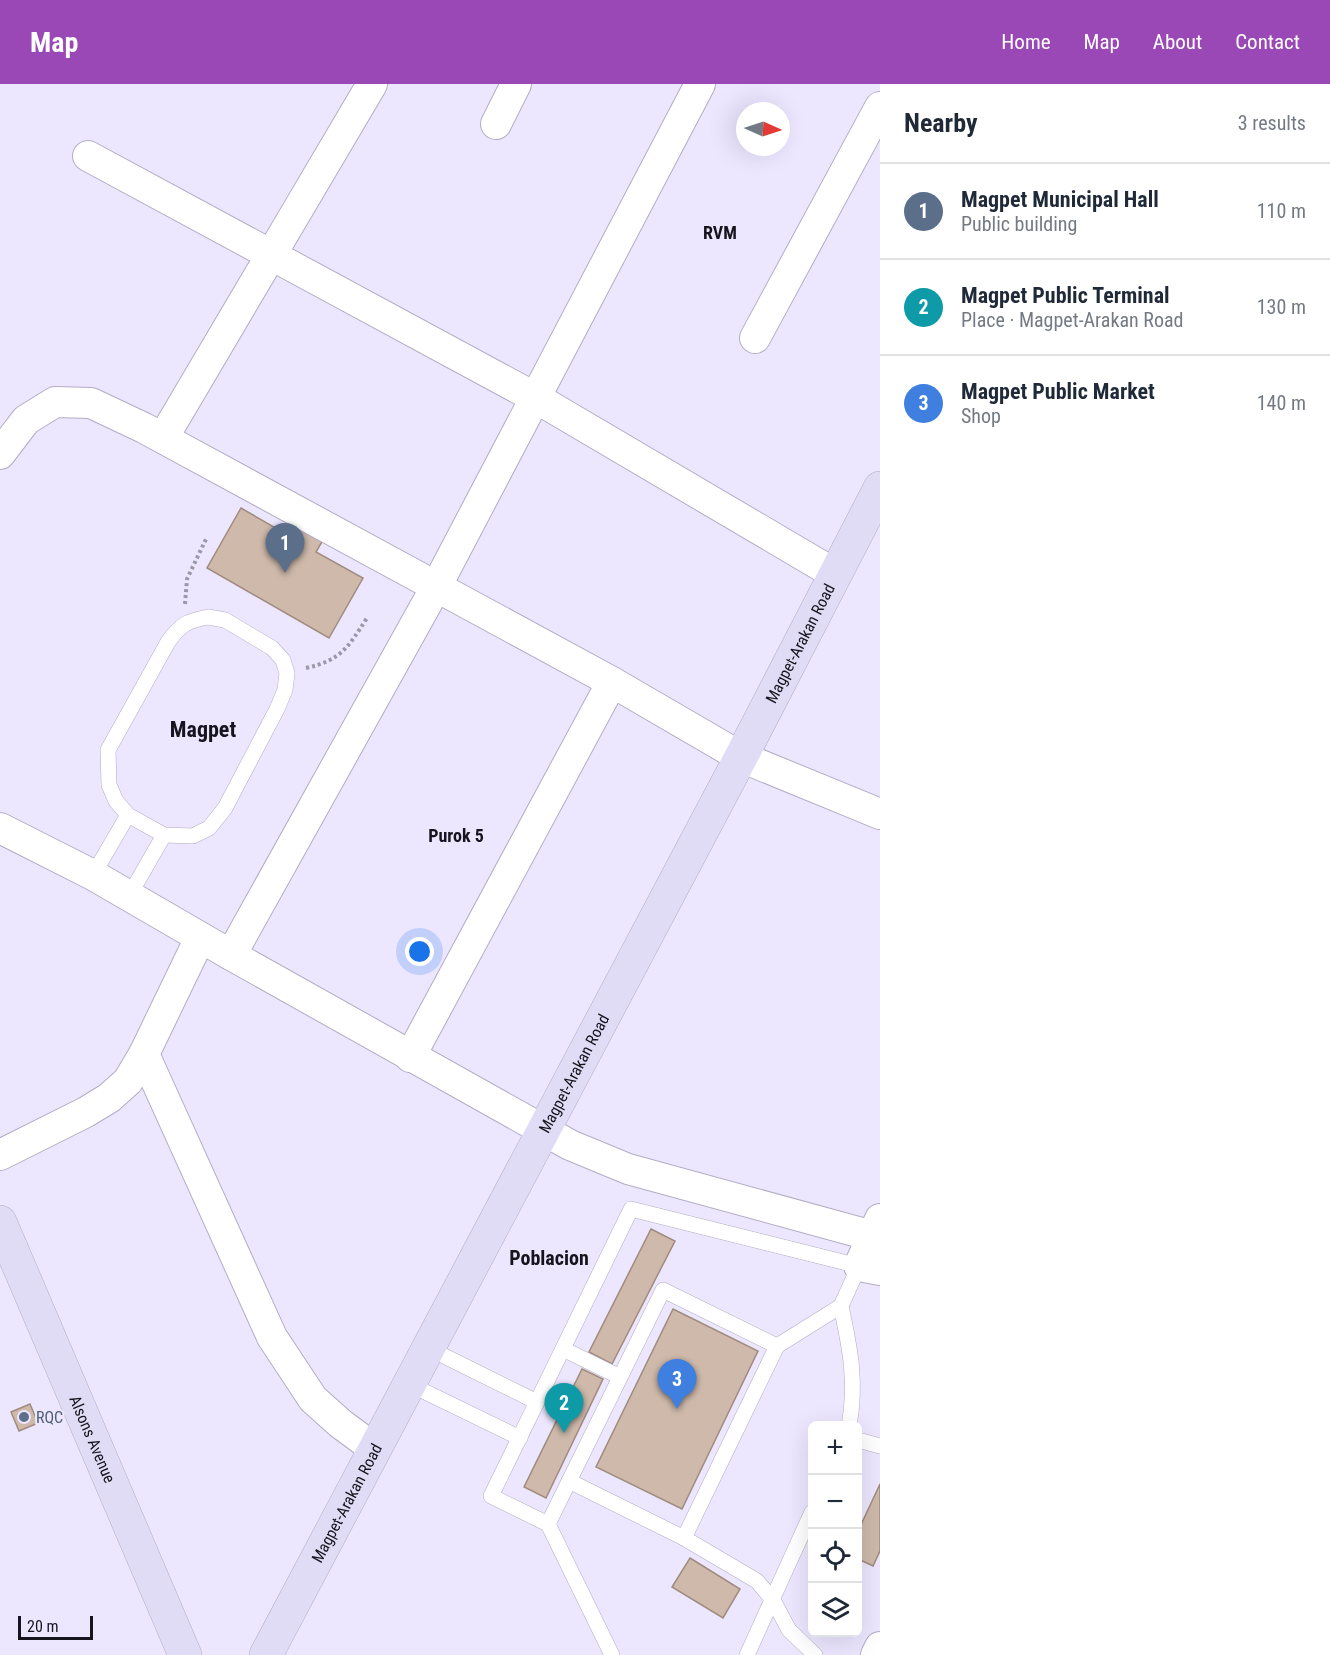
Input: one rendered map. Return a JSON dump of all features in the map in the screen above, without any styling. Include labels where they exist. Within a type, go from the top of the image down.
[{"type":"main road","name":"Magpet-Arakan Road","points":[[266,1655],[741,757],[880,488]]},
{"type":"main road","name":"Alsons Avenue","points":[[0,1222],[185,1655]]},
{"type":"street","points":[[163,438],[372,84]]},
{"type":"street","points":[[496,124],[516,84]]},
{"type":"street","points":[[231,956],[436,587],[700,84]]},
{"type":"street","points":[[755,338],[880,107]]},
{"type":"street","points":[[88,156],[536,398],[835,574]]},
{"type":"street","points":[[0,454],[26,420],[55,402],[92,403],[163,438],[612,682],[741,757],[880,814]]},
{"type":"street","points":[[410,1057],[612,682]]},
{"type":"street","points":[[0,828],[93,874],[231,956],[570,1145],[628,1169],[877,1231],[870,1268]]},
{"type":"street","points":[[0,1155],[109,1098],[128,1081],[144,1054],[200,938]]},
{"type":"street","points":[[144,1054],[272,1337],[313,1399],[341,1424],[375,1449]]},
{"type":"street","points":[[876,1655],[880,1647]]},
{"type":"lane","points":[[208,617],[225,620],[272,648],[283,660],[287,673],[285,690],[277,709],[225,808],[209,828],[193,836],[164,835],[128,815],[116,801],[109,785],[108,750],[178,628],[189,621],[208,617]]},
{"type":"lane","points":[[93,874],[128,815]]},
{"type":"lane","points":[[129,896],[164,835]]},
{"type":"lane","points":[[612,1655],[548,1524],[491,1496],[631,1209],[870,1268],[841,1305],[777,1346],[684,1538]]},
{"type":"lane","points":[[548,1524],[663,1290],[777,1346]]},
{"type":"lane","points":[[841,1305],[852,1358],[854,1401],[850,1421]]},
{"type":"lane","points":[[428,1348],[537,1402]]},
{"type":"lane","points":[[563,1349],[620,1377]]},
{"type":"lane","points":[[409,1384],[519,1438]]},
{"type":"lane","points":[[862,1441],[880,1446]]},
{"type":"lane","points":[[569,1481],[684,1538],[757,1581],[773,1600],[789,1630],[815,1655]]},
{"type":"lane","points":[[747,1655],[808,1523]]},
{"type":"path","points":[[189,621],[184,601],[187,579],[207,537]]},
{"type":"path","points":[[287,673],[321,665],[339,656],[367,618]]},
{"type":"building","points":[[241,508],[284,533],[290,521],[323,540],[316,552],[363,578],[329,638],[207,568]]},
{"type":"building","points":[[651,1229],[675,1241],[612,1364],[589,1352]]},
{"type":"building","points":[[673,1309],[758,1351],[682,1509],[596,1467]]},
{"type":"building","points":[[582,1369],[603,1379],[546,1498],[524,1487]]},
{"type":"building","name":"RQC","points":[[30,1404],[38,1423],[19,1431],[11,1412]]},
{"type":"building","points":[[880,1484],[880,1551],[873,1566],[862,1561],[862,1522]]},
{"type":"building","points":[[690,1558],[740,1589],[723,1618],[672,1587]]},
{"type":"place","name":"Magpet Municipal Hall","points":[[285,573]]},
{"type":"place","name":"Magpet Public Market","points":[[677,1409]]},
{"type":"place","name":"RQC","points":[[24,1417]]},
{"type":"place","name":"Magpet Public Terminal","points":[[564,1433]]},
{"type":"district","name":"RVM","points":[[720,232]]},
{"type":"district","name":"Magpet","points":[[203,729]]},
{"type":"district","name":"Purok 5","points":[[456,835]]},
{"type":"district","name":"Poblacion","points":[[549,1258]]}]
